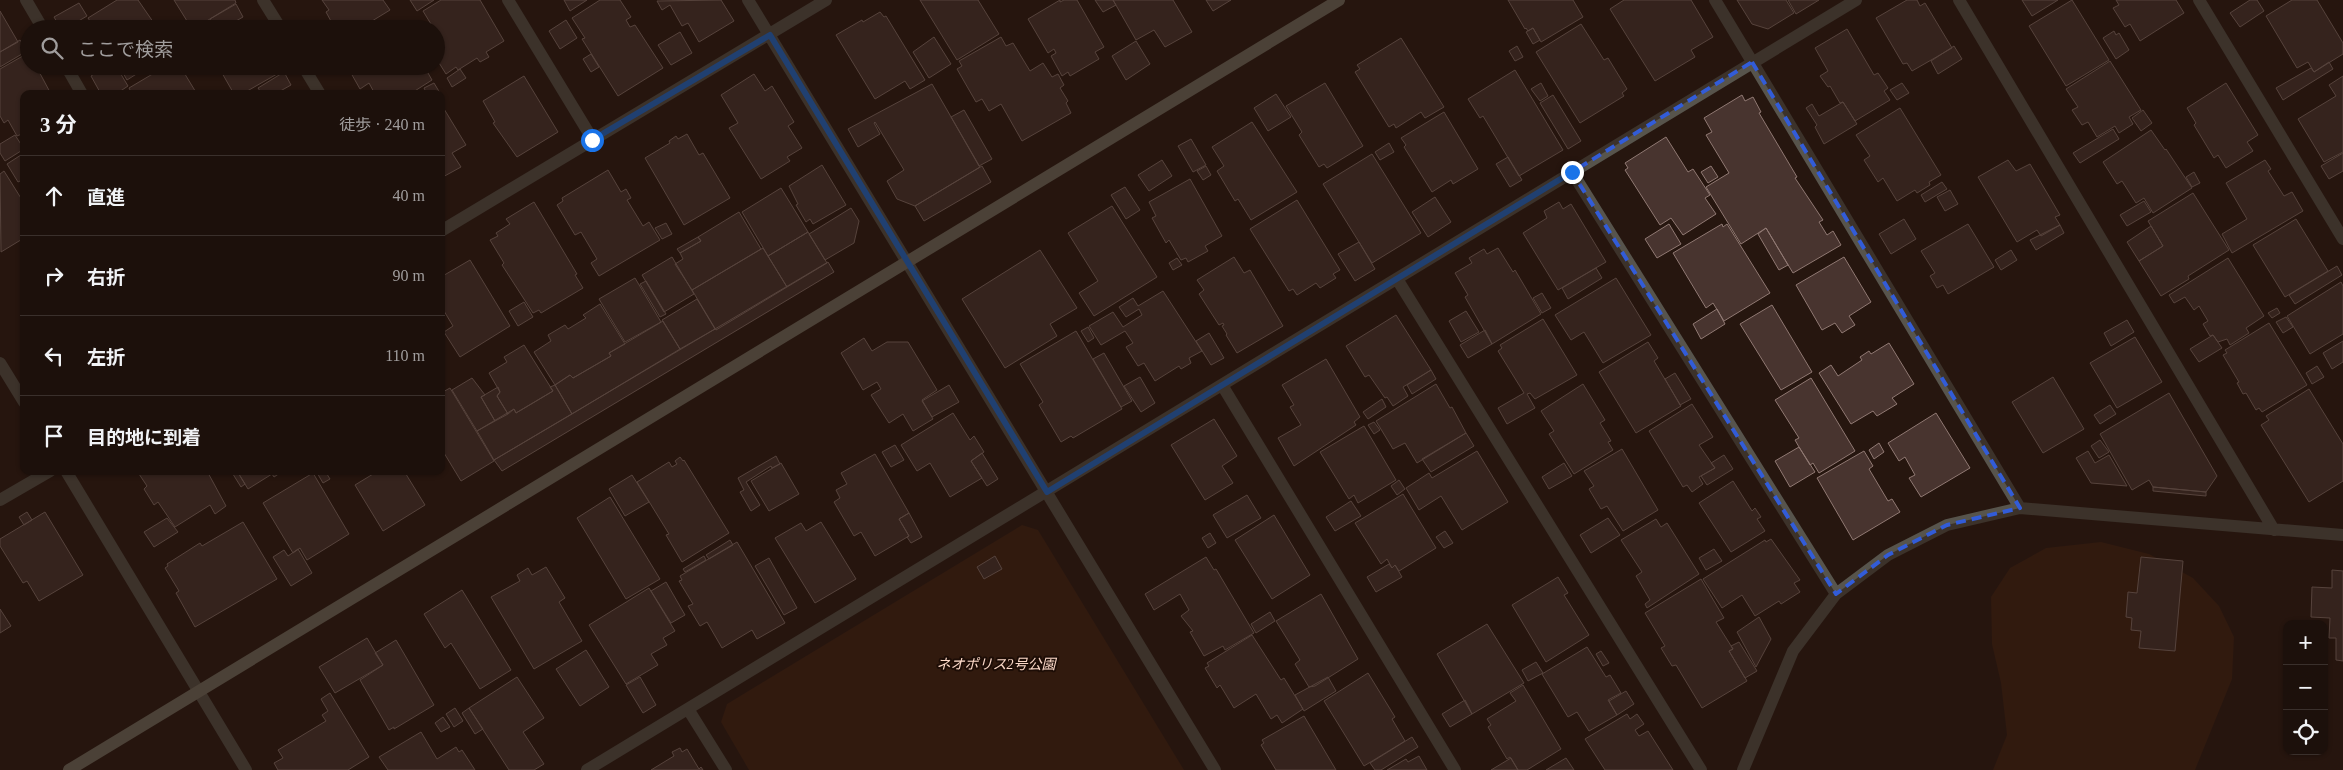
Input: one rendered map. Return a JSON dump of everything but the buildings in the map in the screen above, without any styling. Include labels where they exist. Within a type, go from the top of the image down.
[{"type":"street","points":[[26,0],[38,20]]},
{"type":"street","points":[[263,0],[275,20]]},
{"type":"street","points":[[508,0],[592,140]]},
{"type":"street","points":[[748,0],[1215,770]]},
{"type":"street","points":[[445,229],[826,0]]},
{"type":"street","points":[[69,770],[1339,0]]},
{"type":"street","points":[[1715,0],[2020,508]]},
{"type":"street","points":[[587,770],[1856,0]]},
{"type":"street","points":[[1959,0],[2274,530]]},
{"type":"street","points":[[2199,0],[2343,239]]},
{"type":"street","points":[[71,75],[80,90]]},
{"type":"street","points":[[308,75],[318,90]]},
{"type":"street","points":[[1572,172],[1836,594]]},
{"type":"street","points":[[1397,279],[1701,770]]},
{"type":"street","points":[[0,363],[20,396]]},
{"type":"street","points":[[1222,385],[1454,770]]},
{"type":"street","points":[[0,500],[43,475]]},
{"type":"street","points":[[68,475],[246,770]]},
{"type":"street","points":[[1743,770],[1793,650],[1836,594],[1888,555],[1946,525],[2020,508],[2343,535]]},
{"type":"street","points":[[688,709],[726,770]]},
{"type":"highlighted area","points":[[1752,62],[2020,508],[1947,525],[1888,555],[1836,594],[1572,172]]},
{"type":"green space","name":"ネオポリス2号公園","points":[[1022,525],[1038,530],[1184,770],[749,770],[721,722],[727,704]]},
{"type":"green space","points":[[2101,542],[2149,554],[2193,578],[2219,606],[2234,637],[2232,679],[2195,770],[1993,770],[2007,735],[2001,683],[1992,644],[1991,597],[2010,568],[2046,548]]},
{"type":"route","points":[[592,140],[770,35],[1047,492],[1572,172]]}]
